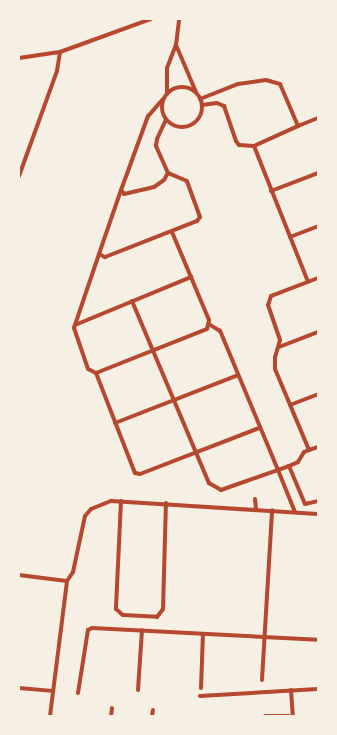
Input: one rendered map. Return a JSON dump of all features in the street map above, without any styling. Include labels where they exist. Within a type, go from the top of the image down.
[{"type":"street","points":[[19,58],[60,52],[151,19]]},
{"type":"street","points":[[167,94],[167,68],[176,45],[179,19]]},
{"type":"street","points":[[163,99],[162,112],[166,120],[175,126],[188,126],[199,118],[202,105],[176,45]]},
{"type":"street","points":[[19,176],[58,71],[60,52]]},
{"type":"street","points":[[200,99],[238,84],[266,80],[274,81],[280,84],[298,126]]},
{"type":"street","points":[[197,93],[185,87],[172,89],[148,116],[120,190],[75,325],[74,334],[88,369],[96,373],[135,473],[140,474],[259,428]]},
{"type":"street","points":[[202,105],[217,103],[224,106],[236,141],[239,145],[254,146],[318,118]]},
{"type":"street","points":[[99,254],[107,257],[172,232],[197,221],[201,213],[188,182],[168,173],[156,146],[157,138],[166,120]]},
{"type":"street","points":[[254,146],[308,282]]},
{"type":"street","points":[[120,190],[127,195],[154,187],[164,180],[168,173]]},
{"type":"street","points":[[271,191],[318,173]]},
{"type":"street","points":[[290,237],[318,226]]},
{"type":"street","points":[[172,232],[209,324],[220,331],[295,512]]},
{"type":"street","points":[[75,325],[191,278]]},
{"type":"street","points":[[309,450],[276,369],[275,357],[280,340],[268,300],[318,278]]},
{"type":"street","points":[[132,302],[154,350],[209,483],[221,490],[298,462],[304,452],[318,446]]},
{"type":"street","points":[[96,373],[207,329],[209,324]]},
{"type":"street","points":[[279,347],[318,332]]},
{"type":"street","points":[[115,423],[238,375]]},
{"type":"street","points":[[290,405],[318,394]]},
{"type":"street","points":[[289,466],[306,504],[318,501]]},
{"type":"street","points":[[255,499],[256,508]]},
{"type":"street","points":[[50,716],[67,581],[73,572],[85,516],[91,508],[121,501],[256,508],[318,514]]},
{"type":"street","points":[[121,501],[116,609],[123,615],[157,617],[163,609],[166,503]]},
{"type":"street","points":[[262,680],[272,510]]},
{"type":"street","points":[[19,575],[67,581]]},
{"type":"street","points":[[78,693],[89,629],[142,630],[318,640]]},
{"type":"street","points":[[138,690],[142,630]]},
{"type":"street","points":[[201,688],[203,634]]},
{"type":"street","points":[[19,688],[52,691]]},
{"type":"street","points":[[200,696],[318,689]]},
{"type":"street","points":[[291,690],[293,716]]},
{"type":"street","points":[[111,716],[112,708]]},
{"type":"street","points":[[152,716],[153,710]]},
{"type":"street","points":[[265,716],[289,716]]}]
